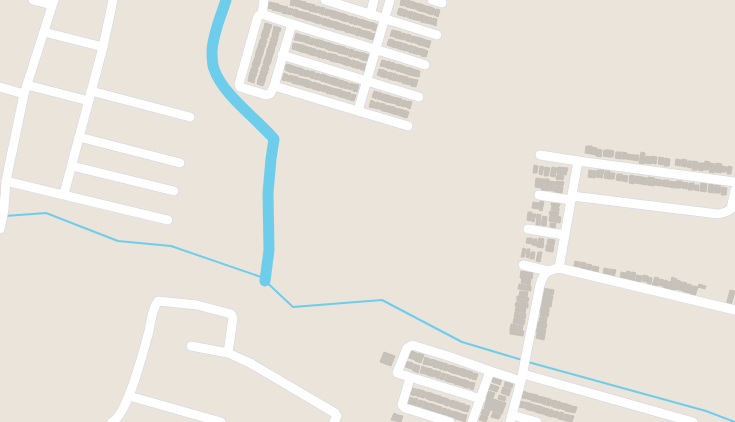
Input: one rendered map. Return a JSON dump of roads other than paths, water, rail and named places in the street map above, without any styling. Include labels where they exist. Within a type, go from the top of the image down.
[{"type":"street","points":[[0,227],[4,209],[6,181],[24,94],[53,2],[33,0]]},
{"type":"street","points":[[64,194],[103,47],[113,0]]},
{"type":"street","points":[[264,0],[262,14],[258,16],[239,86],[241,88],[266,95],[270,94],[274,86],[292,24]]},
{"type":"street","points":[[325,0],[436,35]]},
{"type":"street","points":[[370,15],[374,0]]},
{"type":"street","points":[[358,111],[390,0]]},
{"type":"street","points":[[432,0],[442,3]]},
{"type":"street","points":[[262,14],[376,48],[425,65]]},
{"type":"street","points":[[44,32],[103,47]]},
{"type":"street","points":[[282,55],[419,97]]},
{"type":"street","points":[[27,84],[88,101]]},
{"type":"street","points":[[274,86],[408,126]]},
{"type":"street","points":[[0,87],[24,94]]},
{"type":"street","points":[[91,91],[190,117]]},
{"type":"street","points":[[80,137],[180,163]]},
{"type":"street","points":[[540,155],[735,182]]},
{"type":"street","points":[[559,268],[578,161]]},
{"type":"street","points":[[72,166],[174,190]]},
{"type":"street","points":[[6,181],[168,220]]},
{"type":"street","points":[[539,195],[718,214],[733,209],[735,190]]},
{"type":"street","points":[[528,229],[565,235]]},
{"type":"street","points":[[523,265],[548,271]]},
{"type":"street","points":[[537,422],[511,418],[528,352],[540,285],[543,275],[548,271],[559,268],[735,310]]},
{"type":"street","points":[[112,422],[120,414],[128,396],[142,357],[158,301],[197,305],[231,314],[233,318],[228,353]]},
{"type":"street","points":[[481,399],[397,373],[407,348],[412,345],[490,371],[523,374],[693,422]]},
{"type":"street","points":[[191,346],[228,353],[250,363],[335,413],[337,416],[334,422]]},
{"type":"street","points":[[472,422],[490,371]]},
{"type":"street","points":[[410,378],[402,405],[405,408],[450,422]]},
{"type":"street","points":[[128,396],[215,421]]},
{"type":"street","points":[[644,411],[670,421]]},
{"type":"waterway","points":[[226,0],[213,44],[212,58],[214,69],[218,79],[232,97],[274,139],[268,193],[269,250],[265,281]]},
{"type":"waterway","points":[[5,216],[46,213],[118,241],[171,246],[261,277],[293,307],[382,300],[462,342],[522,360]]},
{"type":"waterway","points":[[528,362],[706,411],[735,422]]}]
